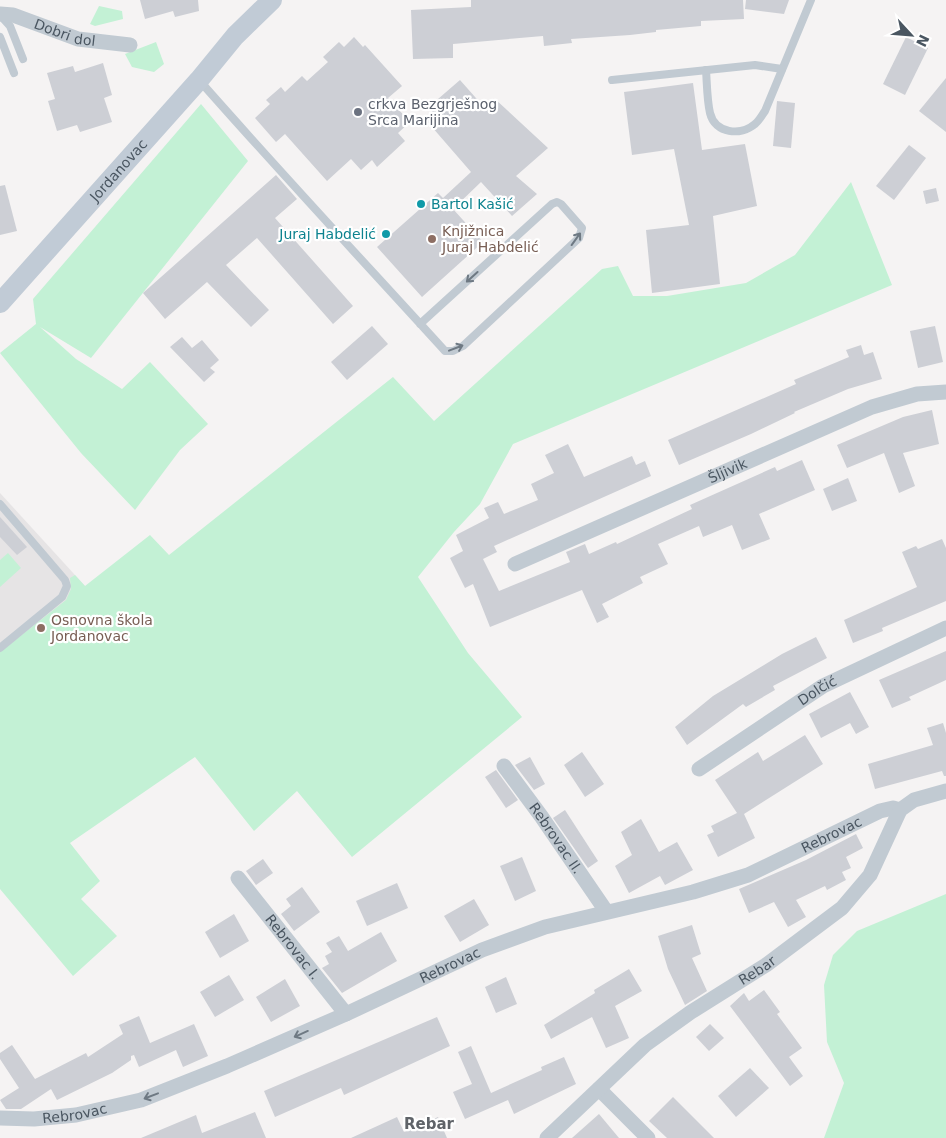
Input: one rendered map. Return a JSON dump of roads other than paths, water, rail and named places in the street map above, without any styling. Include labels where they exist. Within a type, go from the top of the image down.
[{"type":"main road","name":"Jordanovac","points":[[235,36],[257,0]]},
{"type":"main road","name":"Jordanovac","points":[[0,303],[199,80],[235,36],[272,0]]},
{"type":"street","name":"Dobri dol","points":[[0,15],[13,15],[78,40],[130,45]]},
{"type":"street","name":"Šljivik","points":[[515,564],[872,406],[917,394],[946,392]]},
{"type":"street","name":"Dolčić","points":[[699,769],[823,686],[946,628]]},
{"type":"street","name":"Rebrovac II.","points":[[504,766],[606,911]]},
{"type":"street","points":[[900,810],[914,800],[946,791]]},
{"type":"street","name":"Rebrovac","points":[[0,1118],[34,1119],[76,1114],[141,1100],[227,1066],[346,1014],[482,950],[545,927],[606,911],[693,892],[748,875],[880,810],[893,808],[900,810]]},
{"type":"street","name":"Rebar","points":[[547,1138],[645,1045],[698,1007],[766,965],[842,908],[870,874],[900,810]]},
{"type":"street","name":"Rebrovac I.","points":[[238,878],[346,1014]]},
{"type":"street","points":[[599,1089],[648,1138]]},
{"type":"lane","points":[[706,70],[710,115],[718,126],[730,132],[740,131],[755,124],[765,111],[811,0]]},
{"type":"lane","points":[[0,15],[10,26],[23,59]]},
{"type":"lane","points":[[0,37],[14,73]]},
{"type":"lane","points":[[612,80],[755,65],[782,69]]},
{"type":"lane","points":[[199,80],[420,324],[445,351],[453,351],[463,346],[579,238],[582,228],[561,204],[557,202],[552,204],[420,324]]},
{"type":"lane","points":[[0,504],[65,580],[67,586],[62,597],[0,648]]},
{"type":"place","name":"crkva Bezgrješnog Srca Marijina","points":[[358,112]]},
{"type":"place","name":"Bartol Kašić","points":[[421,204]]},
{"type":"place","name":"Juraj Habdelić","points":[[386,234]]},
{"type":"place","name":"Knjižnica Juraj Habdelić","points":[[432,239]]},
{"type":"place","name":"Osnovna škola Jordanovac","points":[[41,628]]},
{"type":"district","name":"Rebar","points":[[429,1124]]}]
